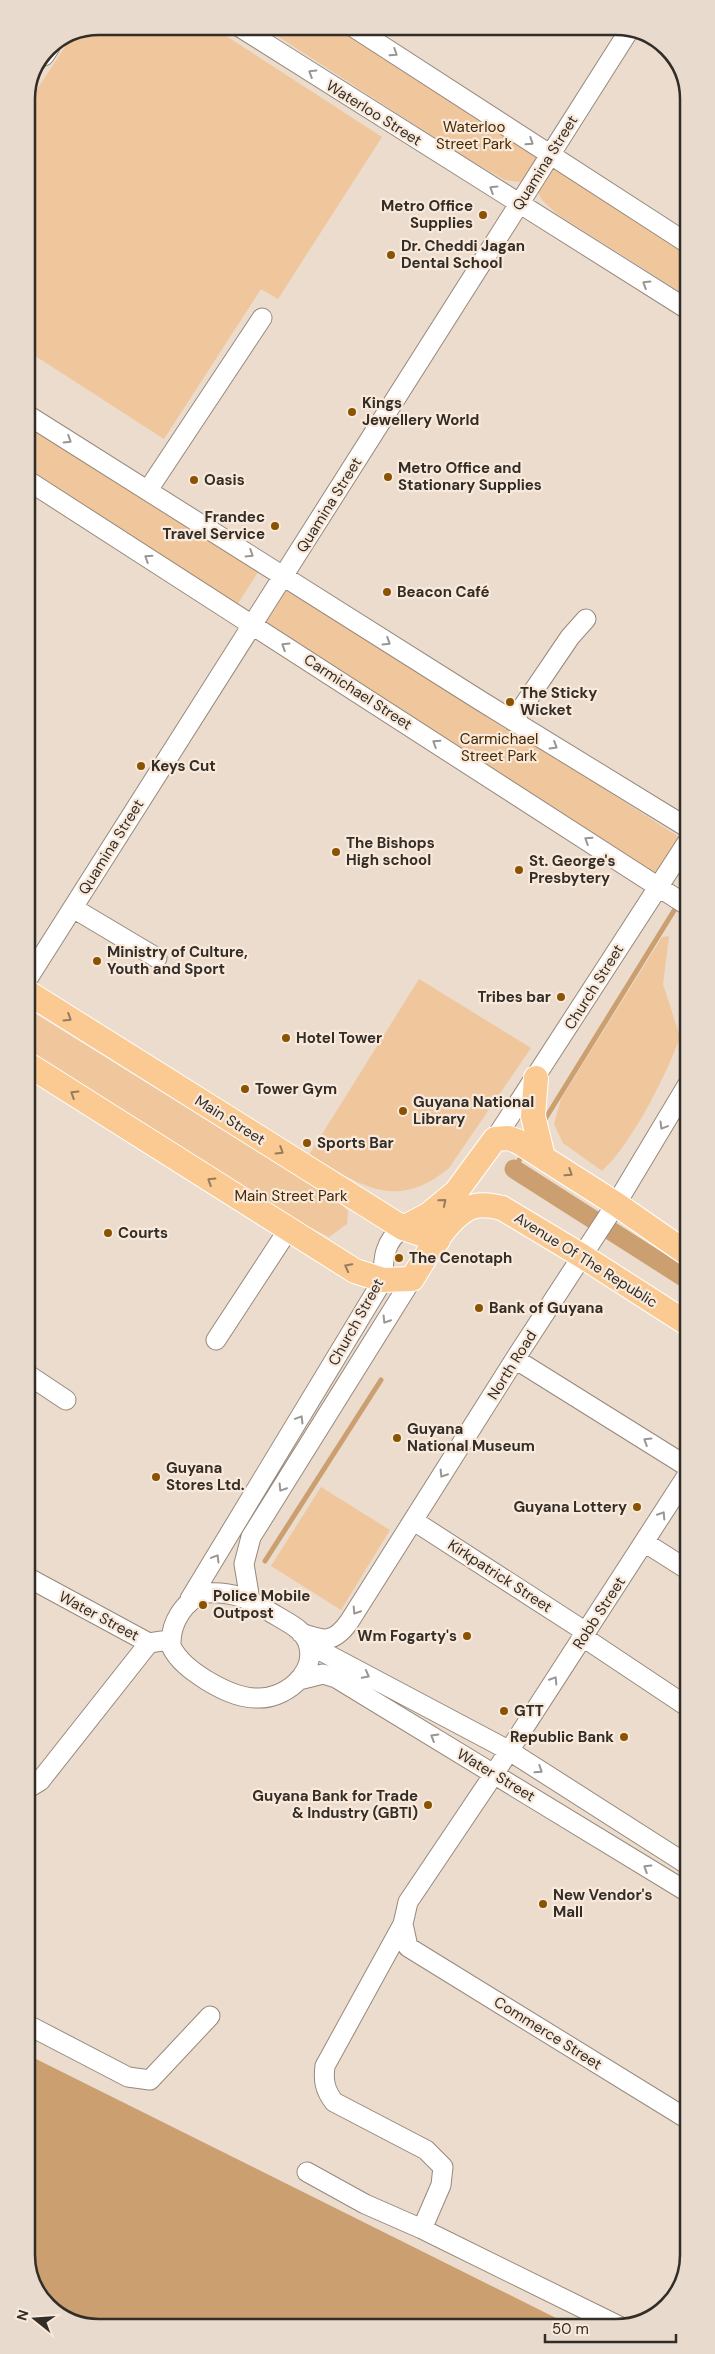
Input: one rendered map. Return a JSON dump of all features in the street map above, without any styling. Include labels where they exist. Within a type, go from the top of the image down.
[{"type":"main road","name":"Main Street","points":[[35,997],[403,1228],[438,1240]]},
{"type":"main road","points":[[35,1069],[355,1271],[383,1280],[412,1279]]},
{"type":"main road","points":[[536,1078],[533,1116],[544,1157]]},
{"type":"main road","points":[[495,1139],[508,1138],[544,1157],[613,1208],[680,1249]]},
{"type":"main road","name":"Church Street","points":[[403,1228],[428,1215],[456,1192],[495,1139]]},
{"type":"main road","name":"Avenue Of The Republic","points":[[480,1159],[481,1180],[491,1207],[584,1252],[680,1318]]},
{"type":"main road","name":"Church Street","points":[[412,1279],[438,1240],[458,1216],[473,1207],[491,1207]]},
{"type":"street","name":"Waterloo Street","points":[[252,35],[519,205],[680,305]]},
{"type":"street","points":[[368,35],[680,239]]},
{"type":"street","name":"Quamina Street","points":[[35,967],[626,36]]},
{"type":"street","points":[[148,490],[262,318]]},
{"type":"street","points":[[35,420],[334,609],[680,823]]},
{"type":"street","name":"Carmichael Street","points":[[35,486],[680,901]]},
{"type":"street","points":[[514,721],[570,637],[586,619]]},
{"type":"street","name":"Church Street","points":[[495,1139],[680,853]]},
{"type":"street","points":[[73,908],[158,958]]},
{"type":"street","name":"North Road","points":[[304,1638],[326,1640],[342,1632],[414,1521],[515,1358],[613,1208],[680,1097]]},
{"type":"street","name":"Church Street","points":[[190,1599],[383,1280],[383,1262],[387,1246],[395,1234],[403,1228]]},
{"type":"street","points":[[216,1340],[288,1230]]},
{"type":"street","name":"Church Street","points":[[250,1600],[244,1564],[251,1537],[412,1279]]},
{"type":"street","points":[[515,1358],[680,1462]]},
{"type":"street","points":[[35,1379],[66,1400]]},
{"type":"street","name":"Robb Street","points":[[508,1750],[680,1486]]},
{"type":"street","name":"Kirkpatrick Street","points":[[414,1521],[585,1634],[680,1701]]},
{"type":"street","points":[[644,1542],[680,1565]]},
{"type":"street","name":"Water Street","points":[[35,1581],[149,1643],[162,1641],[171,1635]]},
{"type":"street","points":[[206,1593],[232,1594],[250,1600],[296,1627],[304,1638],[306,1667],[299,1680],[290,1690],[270,1698],[255,1698],[238,1695],[222,1689],[186,1666],[172,1650],[171,1635],[181,1612],[190,1599],[206,1593]]},
{"type":"street","name":"Water Street","points":[[304,1638],[508,1750],[680,1860]]},
{"type":"street","points":[[35,1784],[40,1781],[149,1643]]},
{"type":"street","name":"Water Street","points":[[299,1680],[323,1674],[336,1678],[680,1888]]},
{"type":"street","points":[[422,2229],[441,2185],[443,2167],[426,2150],[334,2102],[327,2092],[323,2079],[325,2066],[403,1924],[408,1902],[508,1750]]},
{"type":"street","name":"Commerce Street","points":[[403,1924],[408,1947],[680,2114]]},
{"type":"street","points":[[35,2029],[128,2077],[150,2080],[210,2016]]},
{"type":"street","points":[[307,2172],[365,2204],[422,2229],[606,2319]]},
{"type":"green space","points":[[225,35],[382,137],[278,299],[261,289],[164,439],[35,356],[36,91],[66,45],[87,36]]},
{"type":"green space","name":"Waterloo Street Park","points":[[276,35],[355,35],[535,149],[536,159],[520,182],[505,180],[463,156]]},
{"type":"green space","name":"Waterloo Street Park","points":[[557,169],[680,244],[680,292],[557,214],[542,200],[537,190],[546,173]]},
{"type":"green space","points":[[35,430],[258,572],[237,605],[35,476]]},
{"type":"green space","name":"Carmichael Street Park","points":[[288,585],[679,837],[655,875],[264,623]]},
{"type":"green space","points":[[669,936],[663,984],[680,1037],[657,1089],[636,1127],[625,1144],[602,1171],[563,1143],[554,1124],[561,1099],[662,937]]},
{"type":"green space","points":[[419,979],[531,1048],[449,1168],[430,1182],[412,1189],[394,1191],[378,1189],[361,1184],[309,1155]]},
{"type":"green space","name":"Main Street Park","points":[[35,1014],[340,1203],[348,1211],[347,1224],[329,1237],[279,1212],[35,1055]]},
{"type":"green space","points":[[321,1487],[390,1530],[341,1610],[271,1566]]},
{"type":"shaded area","points":[[35,2058],[558,2319],[95,2319],[75,2314],[60,2305],[60,2294],[48,2294],[38,2275],[35,2254]]},
{"type":"waterway","points":[[542,1124],[680,901]]},
{"type":"waterway","points":[[514,1169],[524,1152]]},
{"type":"waterway","points":[[514,1169],[680,1275]]},
{"type":"waterway","points":[[265,1561],[381,1380]]},
{"type":"place","name":"Metro Office Supplies","points":[[483,215]]},
{"type":"place","name":"Dr. Cheddi Jagan Dental School","points":[[391,255]]},
{"type":"place","name":"Kings Jewellery World","points":[[352,412]]},
{"type":"place","name":"Metro Office and Stationary Supplies","points":[[388,477]]},
{"type":"place","name":"Oasis","points":[[194,480]]},
{"type":"place","name":"Frandec Travel Service","points":[[275,526]]},
{"type":"place","name":"Beacon Café","points":[[387,592]]},
{"type":"place","name":"The Sticky Wicket","points":[[510,702]]},
{"type":"place","name":"Keys Cut","points":[[141,766]]},
{"type":"place","name":"The Bishops High school","points":[[336,852]]},
{"type":"place","name":"St. George's Presbytery","points":[[519,870]]},
{"type":"place","name":"Ministry of Culture, Youth and Sport","points":[[97,961]]},
{"type":"place","name":"Tribes bar","points":[[561,997]]},
{"type":"place","name":"Hotel Tower","points":[[286,1038]]},
{"type":"place","name":"Tower Gym","points":[[245,1089]]},
{"type":"place","name":"Guyana National Library","points":[[403,1111]]},
{"type":"place","name":"Sports Bar","points":[[307,1143]]},
{"type":"place","name":"Courts","points":[[108,1233]]},
{"type":"place","name":"The Cenotaph","points":[[399,1258]]},
{"type":"place","name":"Bank of Guyana","points":[[479,1308]]},
{"type":"place","name":"Guyana National Museum","points":[[397,1438]]},
{"type":"place","name":"Guyana Stores Ltd.","points":[[156,1477]]},
{"type":"place","name":"Guyana Lottery","points":[[637,1507]]},
{"type":"place","name":"Police Mobile Outpost","points":[[203,1605]]},
{"type":"place","name":"Wm Fogarty's","points":[[467,1636]]},
{"type":"place","name":"GTT","points":[[504,1711]]},
{"type":"place","name":"Republic Bank","points":[[624,1737]]},
{"type":"place","name":"Guyana Bank for Trade & Industry (GBTI)","points":[[428,1805]]},
{"type":"place","name":"New Vendor's Mall","points":[[543,1904]]}]
